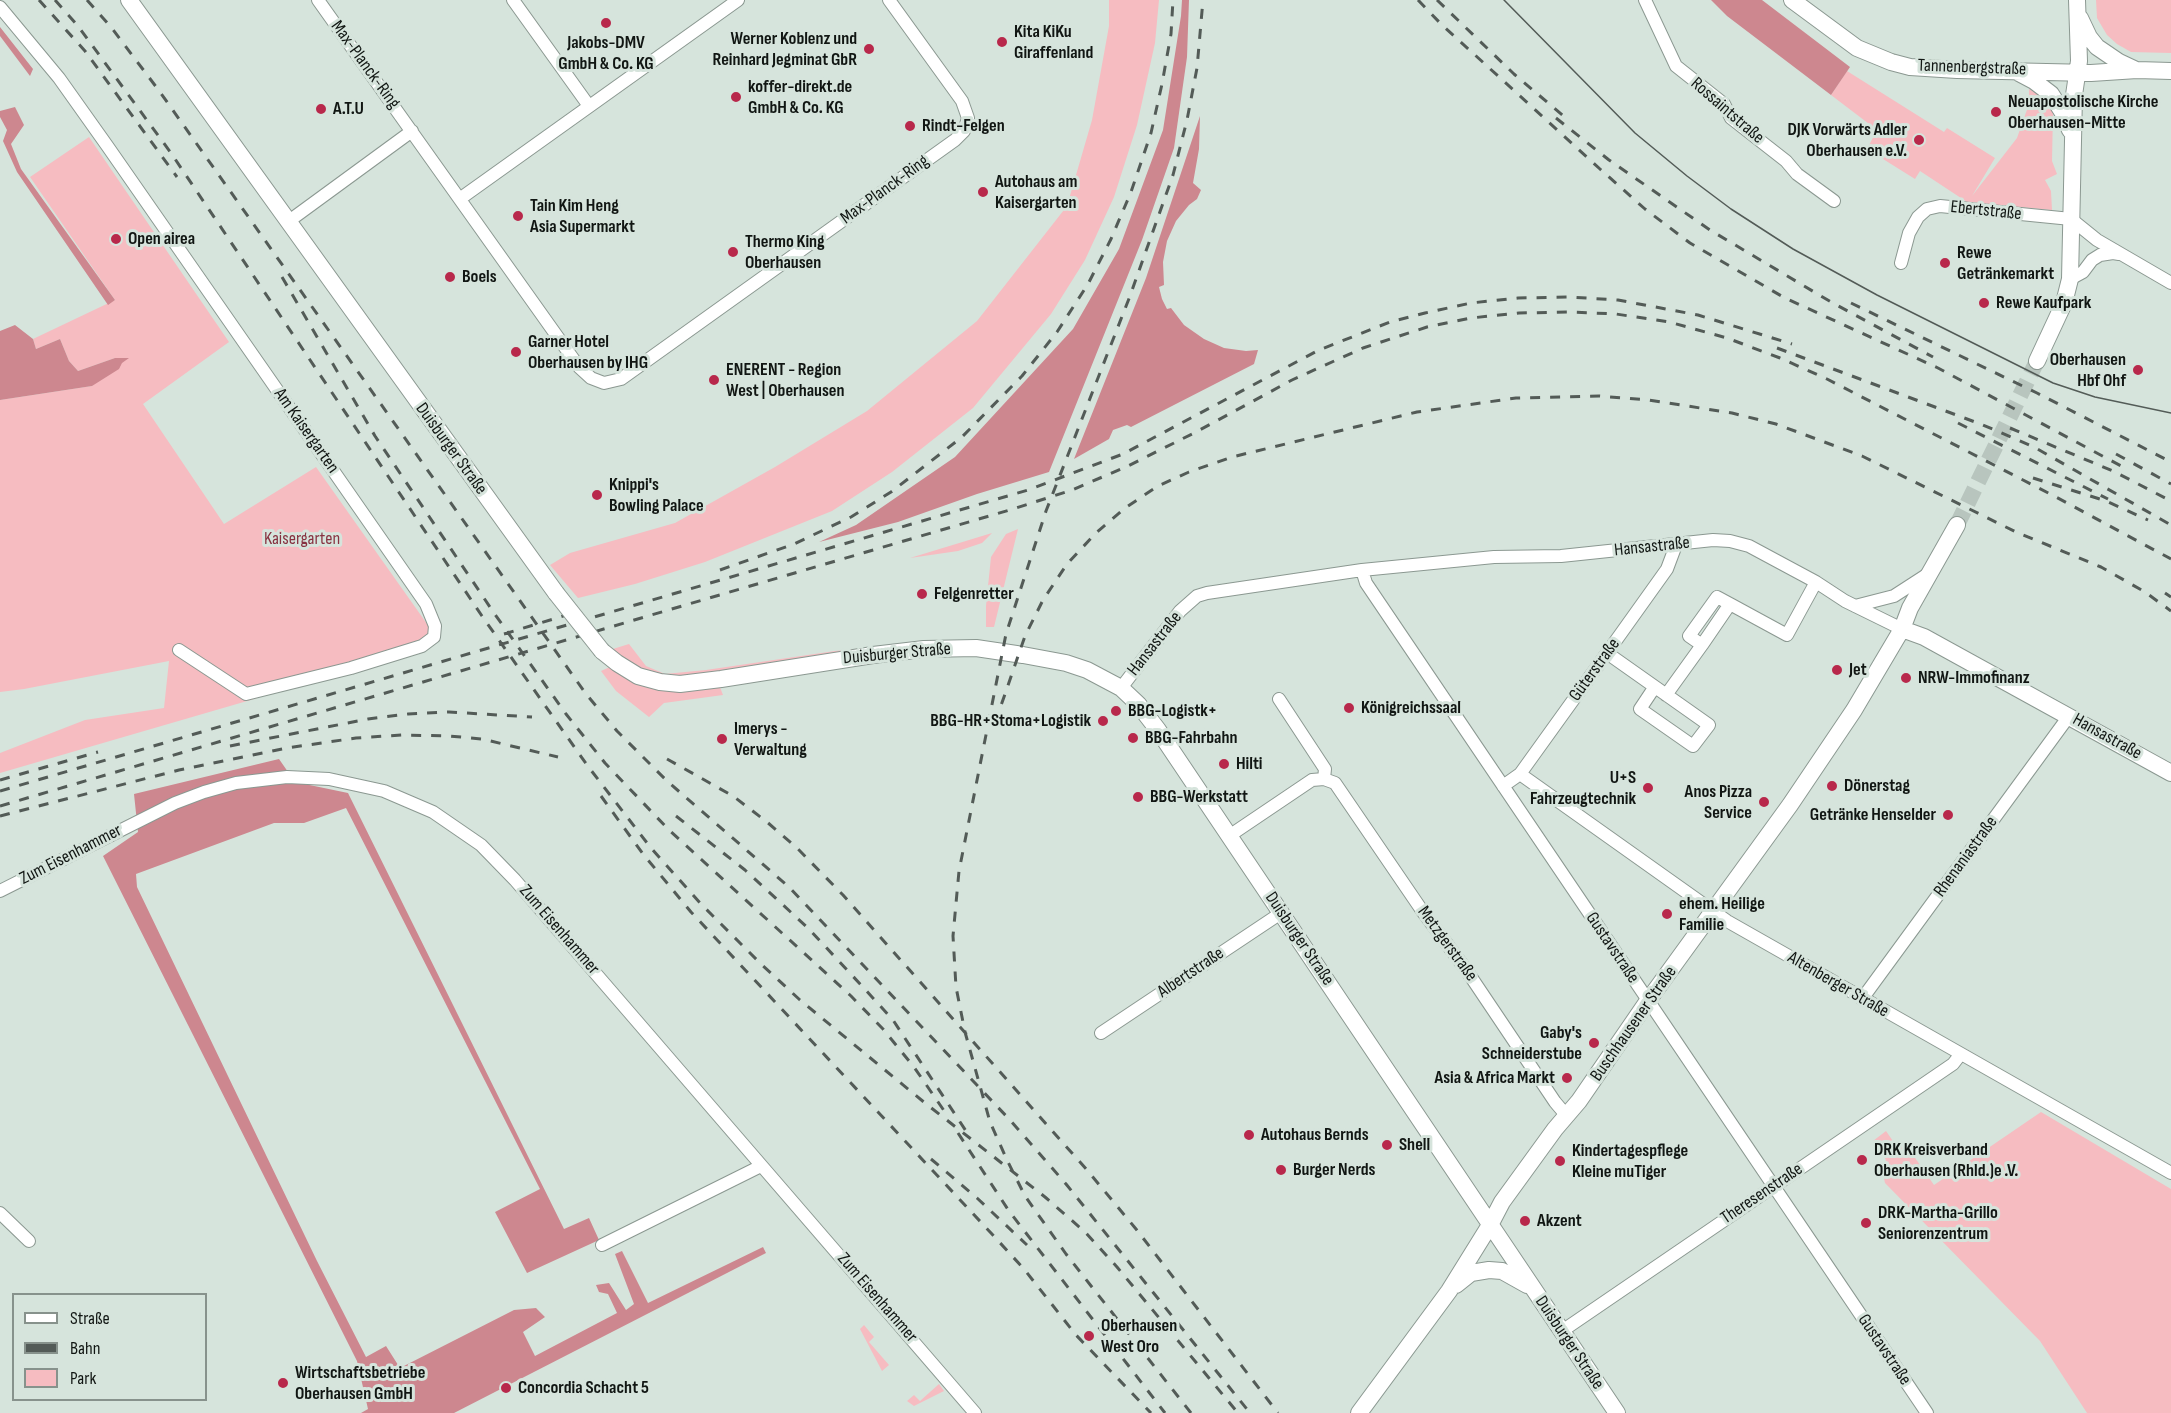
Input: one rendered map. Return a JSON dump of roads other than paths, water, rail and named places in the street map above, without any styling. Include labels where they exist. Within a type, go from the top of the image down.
[{"type":"main road","name":"Duisburger Straße","points":[[129,0],[404,385],[556,593],[602,651],[617,663],[639,676],[660,682],[680,684],[901,651],[976,648],[1023,654],[1066,663],[1087,670],[1121,688],[1149,717],[1158,730],[1617,1413]]},
{"type":"main road","name":"Tannenbergstraße","points":[[1792,0],[1857,48],[1891,62],[1928,69],[2171,71]]},
{"type":"main road","points":[[2078,7],[2089,37],[2097,46],[2118,62],[2137,70]]},
{"type":"main road","points":[[2037,361],[2064,303],[2070,279],[2074,95],[2078,72],[2078,7]]},
{"type":"main road","points":[[2015,71],[2034,81],[2050,94],[2063,113],[2073,137]]},
{"type":"main road","points":[[1902,629],[1910,608],[1957,525]]},
{"type":"main road","name":"Hansastraße","points":[[1902,629],[1924,637],[2171,773]]},
{"type":"main road","name":"Buschhausener Straße","points":[[1359,1413],[1449,1291],[1490,1226],[1502,1202],[1566,1114],[1579,1101],[1647,1002],[1790,804],[1854,711],[1902,629]]},
{"type":"main road","points":[[1449,1291],[1471,1273],[1489,1270],[1509,1274],[1534,1290]]},
{"type":"street","name":"Max-Planck-Ring","points":[[318,0],[579,367],[591,378],[601,383],[621,379],[955,140],[964,131],[968,118],[962,101],[889,0]]},
{"type":"street","points":[[513,0],[589,106]]},
{"type":"street","points":[[461,198],[738,0]]},
{"type":"street","name":"Rossaintstraße","points":[[1645,0],[1676,66],[1724,104],[1731,118],[1786,160],[1797,174],[1834,201]]},
{"type":"street","name":"Am Kaisergarten","points":[[0,7],[59,78],[108,147],[426,604],[435,626],[434,637],[422,646],[351,668],[246,694],[180,650]]},
{"type":"street","points":[[289,221],[412,130]]},
{"type":"street","name":"Ebertstraße","points":[[1901,263],[1917,216],[1933,207],[2071,219]]},
{"type":"street","points":[[2071,219],[2097,240],[2171,283]]},
{"type":"street","points":[[2070,279],[2084,272],[2092,260],[2100,255],[2113,253],[2126,256]]},
{"type":"street","name":"Hansastraße","points":[[1121,688],[1180,611],[1197,597],[1218,591],[1362,570],[1494,557],[1561,556],[1713,540],[1742,544],[1902,629]]},
{"type":"street","name":"Güterstraße","points":[[1503,786],[1520,774],[1607,653],[1667,569],[1676,545]]},
{"type":"street","name":"Gustavstraße","points":[[1362,570],[1366,583],[1647,1002],[1927,1413]]},
{"type":"street","points":[[1855,606],[1894,596],[1929,573]]},
{"type":"street","points":[[1666,694],[1730,604],[1787,635],[1816,582]]},
{"type":"street","points":[[1607,653],[1709,725],[1693,746],[1640,709],[1654,688]]},
{"type":"street","name":"Metzgerstraße","points":[[1279,699],[1325,769],[1324,778],[1331,780],[1339,787],[1423,912],[1467,971],[1555,1102],[1566,1114]]},
{"type":"street","name":"Rhenaniastraße","points":[[1862,999],[2070,716]]},
{"type":"street","name":"Altenberger Straße","points":[[1520,774],[1712,911],[1960,1055],[2171,1173]]},
{"type":"street","name":"Zum Eisenhammer","points":[[0,891],[175,803],[236,783],[287,777],[316,777],[364,785],[403,798],[450,822],[490,853],[515,879],[975,1413]]},
{"type":"street","points":[[1229,836],[1308,782],[1324,778]]},
{"type":"street","name":"Albertstraße","points":[[1101,1033],[1281,913]]},
{"type":"street","name":"Theresenstraße","points":[[1562,1331],[1953,1064],[1960,1055]]},
{"type":"street","points":[[602,1245],[761,1166]]},
{"type":"street","points":[[0,1213],[29,1241]]},
{"type":"tunnel","points":[[1957,525],[2037,361]]},
{"type":"tram line","points":[[1504,0],[1635,133],[1731,209],[1793,249],[1877,295],[2053,383],[2095,397],[2171,413]]},
{"type":"railway","points":[[39,0],[85,51],[177,177]]},
{"type":"railway","points":[[55,0],[78,26],[171,153],[482,616],[587,765],[651,848],[701,904],[800,1000],[925,1103],[1045,1197],[1085,1232],[1117,1267],[1238,1413]]},
{"type":"railway","points":[[87,0],[111,27],[160,92],[586,694],[617,731],[667,781],[789,887],[1010,1120],[1066,1184],[1250,1413]]},
{"type":"railway","points":[[720,570],[794,544],[851,517],[891,492],[962,437],[1022,376],[1057,332],[1088,284],[1131,192],[1151,133],[1162,84],[1171,34],[1173,0]]},
{"type":"railway","points":[[1191,1413],[1066,1254],[1025,1196],[1007,1160],[990,1122],[965,1032],[956,987],[953,936],[959,871],[1006,634],[1046,511],[1130,296],[1173,175],[1197,68],[1203,0]]},
{"type":"railway","points":[[1418,0],[1441,24],[1600,169],[1645,209],[1690,243],[1785,298],[1938,368],[2123,467]]},
{"type":"railway","points":[[1437,0],[1514,74],[1567,119]]},
{"type":"railway","points":[[1556,118],[1609,160],[1710,230],[1831,302],[1933,357]]},
{"type":"railway","points":[[282,277],[375,436],[494,613],[566,714],[605,763],[669,830],[851,996],[883,1029],[914,1067],[947,1115]]},
{"type":"railway","points":[[0,791],[1028,490],[1123,454],[1319,350],[1390,322],[1425,313],[1471,303],[1518,298],[1570,297],[1618,300],[1698,315],[1792,344]]},
{"type":"railway","points":[[1851,303],[2037,393],[2171,462]]},
{"type":"railway","points":[[0,806],[1072,490],[1128,466],[1292,380],[1363,348],[1427,327],[1471,318],[1519,313],[1616,314],[1669,322],[1727,338],[1827,379],[2171,559]]},
{"type":"railway","points":[[1777,348],[1983,425],[2034,447],[2171,525]]},
{"type":"railway","points":[[995,723],[1025,636],[1043,600],[1067,564],[1096,533],[1125,508],[1158,486],[1232,457],[1417,412],[1516,398],[1599,396],[1649,400],[1732,413],[1776,424],[1862,456],[2016,532],[2101,567],[2145,592],[2171,611]]},
{"type":"railway","points":[[1958,423],[2108,499]]},
{"type":"railway","points":[[2010,428],[2113,471],[2171,501]]},
{"type":"railway","points":[[2116,454],[2171,484]]},
{"type":"railway","points":[[2033,478],[2106,501],[2148,520]]},
{"type":"railway","points":[[2165,593],[2171,597]]},
{"type":"railway","points":[[504,634],[573,613]]},
{"type":"railway","points":[[230,746],[368,719],[408,714],[449,712],[532,717]]},
{"type":"railway","points":[[0,816],[179,770],[287,748],[356,738],[402,735],[482,739],[558,757]]},
{"type":"railway","points":[[0,780],[98,752]]},
{"type":"railway","points":[[667,759],[733,796],[767,822],[797,848],[843,895],[1087,1170],[1136,1229],[1278,1413]]},
{"type":"railway","points":[[601,796],[643,854],[691,912],[991,1233],[1024,1269],[1076,1335],[1151,1413]]},
{"type":"railway","points":[[676,816],[745,870],[808,928],[862,986],[893,1020],[966,1131]]},
{"type":"railway","points":[[958,1133],[1009,1211],[1165,1413]]},
{"type":"railway","points":[[931,1159],[1027,1245]]},
{"type":"place","name":"Jakobs-DMV GmbH & Co. KG","points":[[606,23]]},
{"type":"place","name":"Kita KiKu Giraffenland","points":[[1002,42]]},
{"type":"place","name":"Werner Koblenz und Reinhard Jegminat GbR","points":[[869,49]]},
{"type":"place","name":"koffer-direkt.de GmbH & Co. KG","points":[[736,97]]},
{"type":"place","name":"A.T.U","points":[[321,109]]},
{"type":"place","name":"Neuapostolische Kirche Oberhausen-Mitte","points":[[1996,112]]},
{"type":"place","name":"Rindt-Felgen","points":[[910,126]]},
{"type":"place","name":"DJK Vorwärts Adler Oberhausen e.V.","points":[[1919,140]]},
{"type":"place","name":"Autohaus am Kaisergarten","points":[[983,192]]},
{"type":"place","name":"Tain Kim Heng Asia Supermarkt","points":[[518,216]]},
{"type":"place","name":"Open airea","points":[[116,239]]},
{"type":"place","name":"Thermo King Oberhausen","points":[[733,252]]},
{"type":"place","name":"Rewe Getränkemarkt","points":[[1945,263]]},
{"type":"place","name":"Boels","points":[[450,277]]},
{"type":"place","name":"Rewe Kaufpark","points":[[1984,303]]},
{"type":"place","name":"Garner Hotel Oberhausen by IHG","points":[[516,352]]},
{"type":"place","name":"Oberhausen Hbf Ohf","points":[[2138,370]]},
{"type":"place","name":"ENERENT - Region West | Oberhausen","points":[[714,380]]},
{"type":"place","name":"Knippi's Bowling Palace","points":[[597,495]]},
{"type":"place","name":"Felgenretter","points":[[922,594]]},
{"type":"place","name":"Jet","points":[[1837,670]]},
{"type":"place","name":"NRW-Immofinanz","points":[[1906,678]]},
{"type":"place","name":"Königreichssaal","points":[[1349,708]]},
{"type":"place","name":"BBG-Logistk+","points":[[1116,711]]},
{"type":"place","name":"BBG-HR+Stoma+Logistik","points":[[1103,721]]},
{"type":"place","name":"BBG-Fahrbahn","points":[[1133,738]]},
{"type":"place","name":"Imerys - Verwaltung","points":[[722,739]]},
{"type":"place","name":"Hilti","points":[[1224,764]]},
{"type":"place","name":"Dönerstag","points":[[1832,786]]},
{"type":"place","name":"U+S Fahrzeugtechnik","points":[[1648,788]]},
{"type":"place","name":"BBG-Werkstatt","points":[[1138,797]]},
{"type":"place","name":"Anos Pizza Service","points":[[1764,802]]},
{"type":"place","name":"Getränke Henselder","points":[[1948,815]]},
{"type":"place","name":"ehem. Heilige Familie","points":[[1667,914]]},
{"type":"place","name":"Gaby's Schneiderstube","points":[[1594,1043]]},
{"type":"place","name":"Asia & Africa Markt","points":[[1567,1078]]},
{"type":"place","name":"Autohaus Bernds","points":[[1249,1135]]},
{"type":"place","name":"Shell","points":[[1387,1145]]},
{"type":"place","name":"DRK Kreisverband Oberhausen (Rhld.)e .V.","points":[[1862,1160]]},
{"type":"place","name":"Kindertagespflege Kleine muTiger","points":[[1560,1161]]},
{"type":"place","name":"Burger Nerds","points":[[1281,1170]]},
{"type":"place","name":"Akzent","points":[[1525,1221]]},
{"type":"place","name":"DRK-Martha-Grillo Seniorenzentrum","points":[[1866,1223]]},
{"type":"place","name":"Oberhausen West Oro","points":[[1089,1336]]},
{"type":"place","name":"Wirtschaftsbetriebe Oberhausen GmbH","points":[[283,1383]]},
{"type":"place","name":"Concordia Schacht 5","points":[[506,1388]]},
{"type":"park label","name":"Kaisergarten","points":[[302,539]]}]
